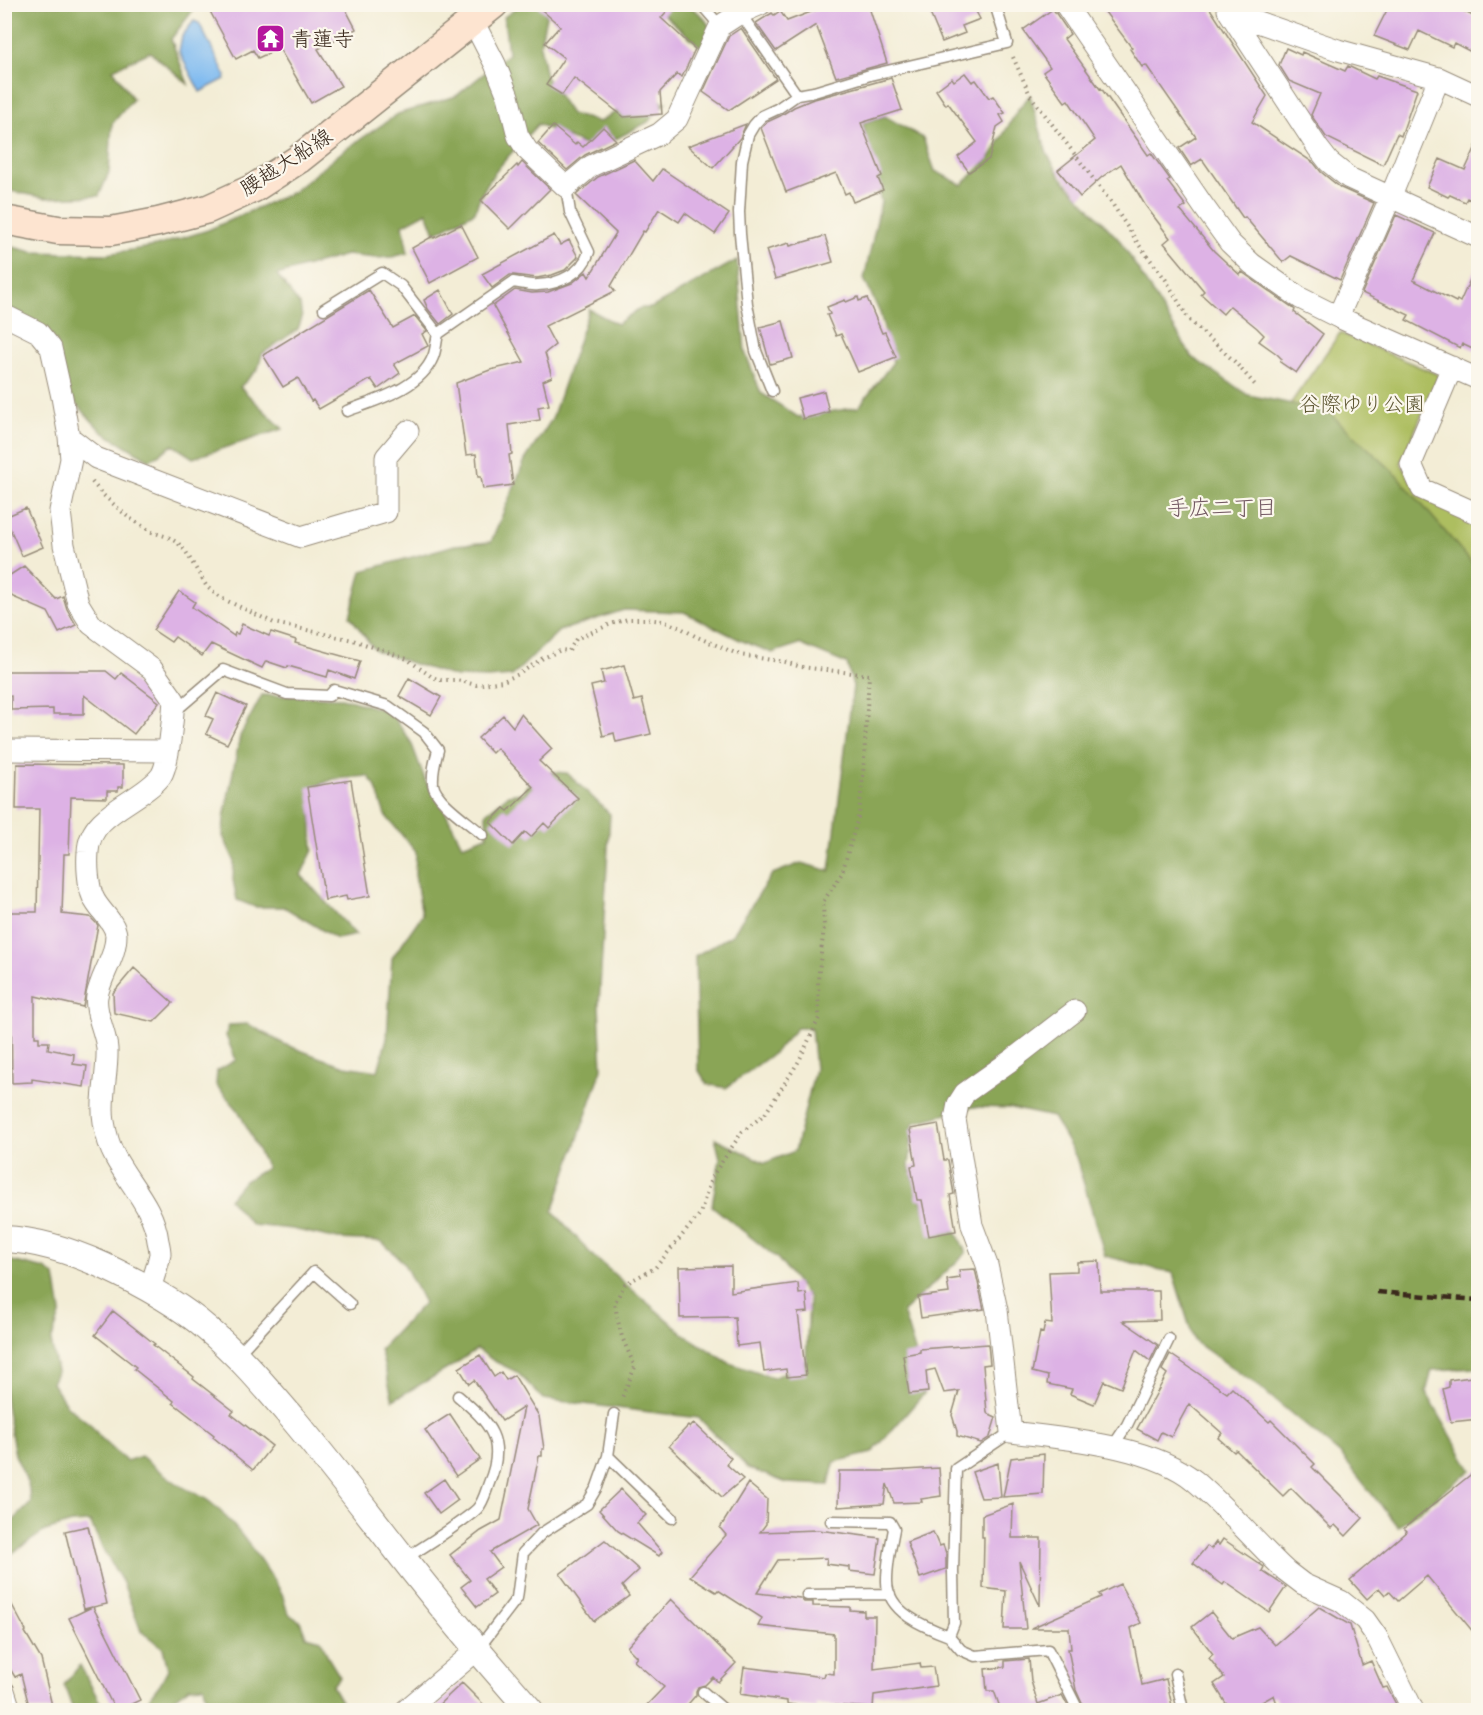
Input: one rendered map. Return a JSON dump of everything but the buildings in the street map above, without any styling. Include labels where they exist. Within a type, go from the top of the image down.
[{"type":"main road","name":"腰越大船線","points":[[4,220],[58,230],[111,231],[208,209],[254,188],[298,159],[484,13]]},
{"type":"street","points":[[484,13],[495,64],[508,96],[518,136],[527,150],[566,187],[591,166],[659,134],[677,119],[720,26],[740,13],[761,4]]},
{"type":"street","points":[[1065,4],[1204,207],[1230,243],[1252,264],[1300,298],[1479,379]]},
{"type":"street","points":[[1227,8],[1338,50],[1440,78],[1479,96]]},
{"type":"street","points":[[1227,8],[1329,162],[1349,178],[1479,237]]},
{"type":"street","points":[[1338,317],[1440,78]]},
{"type":"street","points":[[4,315],[38,332],[51,348],[69,437],[71,459],[60,511],[64,545],[78,603],[91,624],[152,669],[174,700],[168,751],[162,775],[102,823],[90,838],[88,851],[92,895],[98,908],[110,920],[116,933],[114,949],[97,997],[98,1012],[107,1049],[103,1118],[114,1156],[141,1197],[157,1229],[160,1253],[150,1290]]},
{"type":"street","points":[[1452,367],[1411,464],[1422,489],[1479,514]]},
{"type":"street","points":[[69,437],[96,458],[301,537],[386,512],[386,457],[408,431]]},
{"type":"street","points":[[4,750],[168,751]]},
{"type":"street","points":[[1075,1011],[965,1093],[958,1104],[955,1119],[972,1225],[987,1265],[997,1310],[1011,1432],[1113,1446],[1157,1459],[1193,1480],[1286,1571],[1303,1584],[1341,1601],[1365,1620],[1377,1637],[1413,1710]]},
{"type":"street","points":[[4,1239],[51,1246],[93,1261],[150,1290],[204,1326],[264,1384],[321,1452],[404,1559],[530,1710]]},
{"type":"street","points":[[406,1710],[478,1649]]},
{"type":"street","points":[[4,1691],[10,1710]]},
{"type":"lane","points":[[701,4],[720,26]]},
{"type":"lane","points":[[772,391],[756,351],[747,304],[740,234],[740,180],[748,135],[762,117],[797,95],[870,75],[1007,43],[996,4]]},
{"type":"lane","points":[[740,13],[797,95]]},
{"type":"lane","points":[[347,411],[399,391],[425,371],[433,357],[438,334],[513,282],[537,285],[553,282],[570,276],[586,261],[589,252],[570,212],[566,187]]},
{"type":"lane","points":[[324,309],[382,273],[400,286],[438,334]]},
{"type":"lane","points":[[174,712],[223,670],[287,694],[329,696],[334,690],[388,706],[424,732],[438,750],[433,768],[433,786],[440,798],[483,835]]},
{"type":"lane","points":[[236,1355],[314,1272],[350,1304]]},
{"type":"lane","points":[[1113,1446],[1127,1425],[1169,1339]]},
{"type":"lane","points":[[404,1559],[479,1508],[494,1471],[496,1443],[489,1426],[458,1396]]},
{"type":"lane","points":[[478,1649],[517,1598],[523,1553],[542,1533],[587,1504],[597,1487],[608,1456],[614,1414]]},
{"type":"lane","points":[[949,1636],[954,1623],[956,1468],[1011,1432]]},
{"type":"lane","points":[[608,1456],[672,1518]]},
{"type":"lane","points":[[831,1521],[890,1522],[894,1529],[886,1582],[890,1594],[906,1615],[923,1626],[949,1636],[961,1650],[975,1656],[1048,1650],[1078,1710]]},
{"type":"lane","points":[[807,1595],[890,1594]]},
{"type":"lane","points":[[1175,1674],[1183,1710]]},
{"type":"lane","points":[[703,1692],[724,1710]]},
{"type":"path","points":[[1007,43],[1030,95],[1113,205],[1139,245],[1166,280],[1189,320],[1234,361],[1256,386]]},
{"type":"path","points":[[71,459],[102,494],[128,516],[152,532],[178,543],[207,587],[219,597],[274,623],[353,639],[392,653],[441,680],[457,680],[476,685],[503,681],[519,674],[543,658],[561,650],[569,651],[576,639],[628,619],[663,621],[740,656],[785,662],[801,667],[869,675],[859,814],[842,873],[823,902],[824,927],[818,980],[819,1018],[799,1061],[765,1114],[742,1132],[711,1178],[699,1214],[655,1268],[625,1284],[615,1302],[622,1337],[635,1366],[614,1414]]},
{"type":"green space","points":[[4,5],[197,5],[171,39],[188,84],[150,52],[113,69],[133,99],[112,124],[109,172],[99,196],[46,198],[5,190]]},
{"type":"green space","points":[[521,5],[552,5],[548,7],[540,45],[546,77],[571,114],[599,122],[639,98],[666,102],[648,122],[595,150],[538,124],[510,154],[485,187],[475,212],[435,233],[427,212],[403,225],[408,253],[376,258],[346,255],[277,275],[300,305],[302,318],[298,329],[262,354],[258,369],[240,387],[283,429],[193,458],[173,445],[150,460],[102,432],[68,395],[57,353],[5,310],[4,245],[33,252],[107,254],[156,246],[208,230],[293,192],[343,151],[398,114],[456,96],[508,54],[504,17]]},
{"type":"green space","points":[[653,5],[687,6],[700,13],[711,29],[702,48]]},
{"type":"green space","points":[[1030,95],[1047,154],[1061,177],[1121,242],[1192,357],[1248,395],[1327,411],[1394,472],[1478,570],[1478,1368],[1432,1370],[1426,1392],[1471,1470],[1398,1527],[1341,1455],[1257,1385],[1194,1341],[1173,1273],[1105,1256],[1076,1157],[1053,1117],[1011,1108],[973,1107],[913,1123],[909,1167],[932,1232],[956,1231],[966,1253],[903,1312],[927,1390],[872,1453],[834,1462],[829,1485],[787,1483],[748,1468],[699,1418],[543,1399],[517,1372],[494,1361],[477,1349],[393,1400],[380,1349],[424,1303],[403,1262],[381,1241],[338,1239],[292,1229],[252,1225],[229,1199],[243,1182],[267,1168],[238,1110],[216,1085],[217,1071],[236,1060],[226,1036],[229,1025],[248,1024],[284,1044],[321,1058],[345,1066],[378,1071],[387,1038],[392,958],[422,915],[415,875],[416,852],[385,815],[375,785],[368,776],[334,779],[316,786],[311,807],[313,850],[301,875],[356,935],[337,939],[284,907],[255,907],[237,900],[233,880],[234,860],[223,836],[224,818],[240,736],[262,695],[342,698],[390,712],[411,742],[426,782],[440,801],[462,845],[487,836],[486,813],[508,795],[522,793],[537,771],[567,773],[610,814],[599,1005],[602,1069],[553,1211],[593,1256],[685,1335],[729,1363],[773,1378],[806,1361],[809,1298],[778,1259],[712,1206],[720,1158],[715,1138],[765,1163],[795,1151],[815,1069],[811,1028],[797,1028],[774,1053],[726,1088],[707,1084],[698,1069],[695,956],[732,935],[772,874],[801,863],[830,871],[853,686],[847,664],[799,644],[772,653],[684,612],[624,610],[559,631],[512,676],[456,677],[375,650],[350,616],[362,571],[455,545],[491,542],[525,460],[552,419],[589,309],[617,324],[640,308],[651,308],[737,260],[745,352],[761,393],[798,417],[859,407],[893,362],[880,313],[864,279],[881,202],[863,123],[885,116],[923,138],[935,171],[962,185],[991,156],[1017,111]]},
{"type":"green space","name":"谷際ゆり公園","points":[[1340,333],[1439,375],[1401,463],[1419,495],[1478,521],[1478,584],[1286,410]]},
{"type":"green space","points":[[12,1261],[45,1269],[55,1276],[61,1312],[51,1341],[57,1372],[52,1383],[67,1406],[90,1424],[100,1437],[126,1461],[141,1456],[178,1484],[206,1499],[226,1517],[270,1574],[282,1594],[287,1611],[300,1621],[306,1636],[321,1640],[340,1677],[332,1686],[345,1710],[209,1710],[204,1686],[189,1687],[168,1704],[155,1707],[149,1698],[168,1669],[163,1648],[141,1631],[123,1583],[90,1522],[72,1523],[45,1531],[5,1558],[5,1527],[31,1503],[28,1483],[15,1455],[5,1399],[5,1263]]},
{"type":"green space","points":[[80,1665],[104,1710],[73,1710],[64,1685]]},
{"type":"water","points":[[194,21],[199,23],[226,76],[225,79],[200,92],[179,52],[182,36]]},
{"type":"railway","points":[[1377,1292],[1478,1300]]},
{"type":"place","name":"青蓮寺","points":[[270,39]]},
{"type":"district","name":"手広二丁目","points":[[1222,507]]}]
